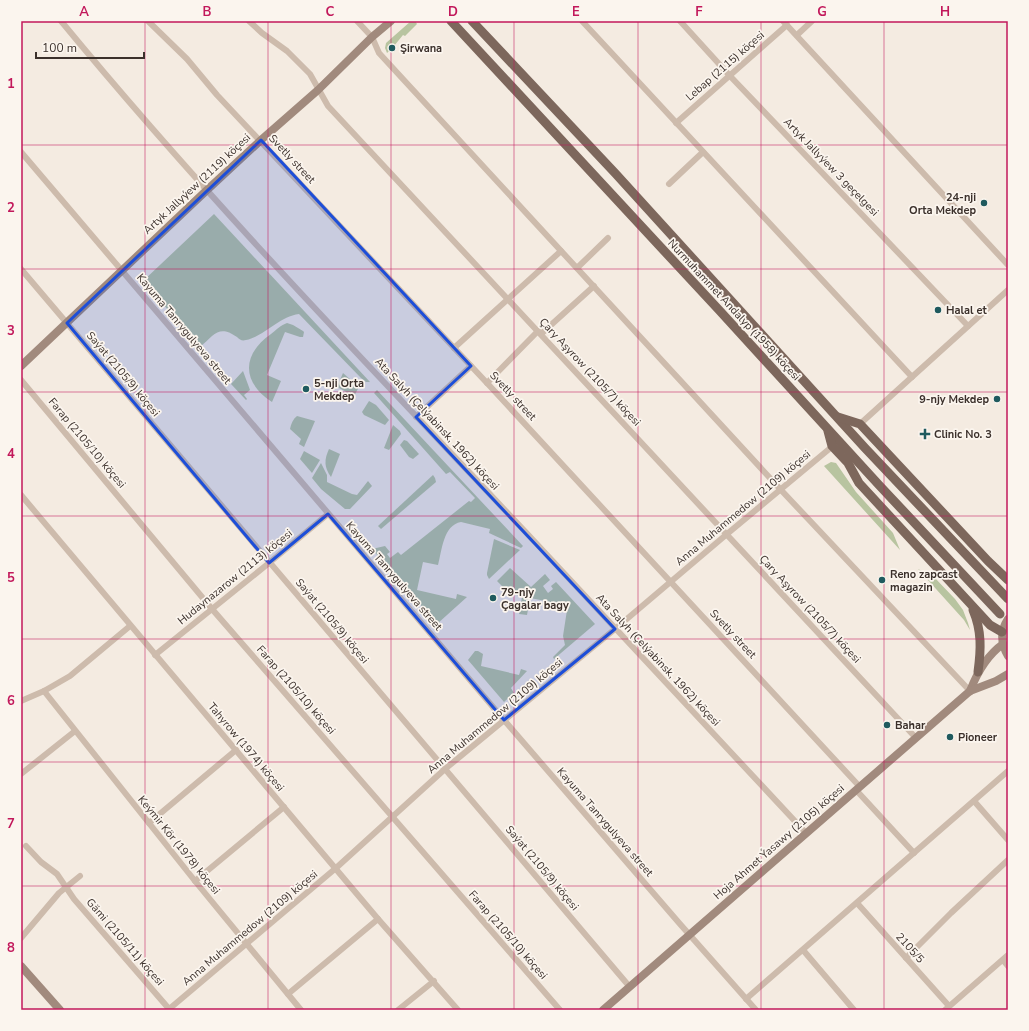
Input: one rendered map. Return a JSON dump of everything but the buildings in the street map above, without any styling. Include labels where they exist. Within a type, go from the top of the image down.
[{"type":"main road","name":"Nurmuhammet Andalyp (1958) köçesi","points":[[451,21],[827,428],[836,444],[1004,617]]},
{"type":"main road","name":"Nurmuhammet Andalyp (1958) köçesi","points":[[472,21],[616,173],[865,448],[1008,599]]},
{"type":"main road","points":[[836,416],[860,424],[988,561],[1008,580]]},
{"type":"main road","points":[[836,444],[859,482],[990,625],[1002,632]]},
{"type":"main road","points":[[865,448],[886,452]]},
{"type":"main road","points":[[886,452],[889,473]]},
{"type":"main road","points":[[988,561],[1008,570]]},
{"type":"main road","points":[[970,604],[978,620],[981,639],[978,672]]},
{"type":"street","name":"Ata Salyh (Çelýabinsk, 1962) köçesi","points":[[61,21],[207,190],[416,417],[806,833]]},
{"type":"street","name":"Svetly street","points":[[148,21],[187,59],[217,95],[671,581],[858,788],[914,853]]},
{"type":"street","name":"Çary Aşyrow (2105/7) köçesi","points":[[249,21],[262,33],[287,51],[310,74],[328,106],[916,738]]},
{"type":"street","points":[[357,21],[372,37],[379,53],[781,490],[970,691]]},
{"type":"street","name":"Artyk Jallyýew (2119) köçesi","points":[[21,366],[260,140],[318,90],[372,37],[391,21]]},
{"type":"street","points":[[582,21],[912,377]]},
{"type":"street","name":"Artyk Jallyýew 3 geçelgesi","points":[[680,21],[730,76],[968,326]]},
{"type":"street","points":[[797,35],[812,21]]},
{"type":"street","points":[[785,23],[1008,264]]},
{"type":"street","name":"Lebap (2115) köçesi","points":[[676,123],[730,76],[785,23]]},
{"type":"street","name":"Kayuma Tanrygulyeva street","points":[[21,152],[504,720],[689,935],[756,1010]]},
{"type":"street","points":[[669,184],[703,152]]},
{"type":"street","points":[[577,268],[608,238]]},
{"type":"street","points":[[454,348],[561,251]]},
{"type":"street","name":"Saýat (2105/9) köçesi","points":[[21,269],[629,986]]},
{"type":"street","points":[[487,383],[539,333],[594,286]]},
{"type":"street","points":[[860,424],[1008,290]]},
{"type":"street","points":[[416,417],[471,366]]},
{"type":"street","name":"Farap (2105/10) köçesi","points":[[21,380],[212,609],[560,1010]]},
{"type":"street","name":"Anna Muhammedow (2109) köçesi","points":[[169,1010],[336,868],[445,769],[836,444]]},
{"type":"street","name":"Tahyrow (1974) köçesi","points":[[21,495],[378,919],[458,1010]]},
{"type":"street","name":"Hudaynazarow (2113) köçesi","points":[[155,655],[328,514]]},
{"type":"street","points":[[1004,617],[1002,632],[1003,644],[1008,656]]},
{"type":"street","points":[[21,700],[44,691],[70,676],[130,626]]},
{"type":"street","name":"Hoja Ahmet Ýasawy (2105) köçesi","points":[[970,691],[978,672],[991,654],[1003,644]]},
{"type":"street","name":"Hoja Ahmet Ýasawy (2105) köçesi","points":[[606,1009],[629,986],[970,691],[996,681],[1008,674]]},
{"type":"street","points":[[996,681],[1008,682]]},
{"type":"street","name":"Keýmir Kör (1978) köçesi","points":[[44,691],[149,824],[301,1010]]},
{"type":"street","points":[[21,774],[75,731]]},
{"type":"street","points":[[149,824],[236,750]]},
{"type":"street","points":[[746,999],[1008,770]]},
{"type":"street","points":[[974,801],[1008,840]]},
{"type":"street","points":[[195,881],[284,807]]},
{"type":"street","name":"Gämi (2105/11) köçesi","points":[[26,846],[41,862],[57,874],[74,900],[169,1010]]},
{"type":"street","points":[[906,958],[951,913],[1008,860]]},
{"type":"street","points":[[21,938],[65,887],[80,876]]},
{"type":"street","name":"2105/5","points":[[857,903],[906,958],[947,1008]]},
{"type":"street","points":[[288,994],[378,919]]},
{"type":"street","points":[[803,950],[854,1010]]},
{"type":"street","points":[[947,1008],[1008,955]]},
{"type":"street","points":[[1002,960],[1008,966]]},
{"type":"street","points":[[21,966],[60,1010]]},
{"type":"street","points":[[398,1010],[434,982]]},
{"type":"highlighted area","points":[[261,140],[471,366],[416,417],[615,629],[504,720],[328,514],[269,563],[67,323]]},
{"type":"green space","points":[[411,21],[415,21],[417,24],[405,36],[403,35],[394,46],[392,45],[387,53],[385,48],[386,43]]},
{"type":"green space","points":[[214,214],[370,382],[366,382],[361,378],[299,314],[278,322],[259,335],[246,340],[241,340],[226,331],[221,331],[213,335],[200,347],[143,281]]},
{"type":"green space","points":[[287,323],[304,332],[303,337],[300,337],[285,332],[267,375],[281,381],[272,402],[262,394],[250,377],[250,359],[261,342]]},
{"type":"green space","points":[[243,371],[250,390],[244,395],[247,399],[246,400],[231,384]]},
{"type":"green space","points":[[343,373],[359,387],[354,396],[337,387]]},
{"type":"green space","points":[[377,390],[523,546],[521,548],[489,533],[490,529],[461,522],[450,528],[444,539],[438,565],[423,562],[417,590],[456,599],[457,594],[467,597],[437,624],[372,549],[385,546],[390,552],[387,554],[390,558],[398,552],[401,555],[469,501],[471,502],[475,498],[450,472],[446,474],[374,393]]},
{"type":"green space","points":[[369,401],[376,405],[389,420],[385,425],[364,415],[362,412]]},
{"type":"green space","points":[[297,416],[315,421],[304,447],[299,444],[301,439],[290,429],[292,422]]},
{"type":"green space","points":[[393,425],[400,431],[401,434],[389,450],[384,448]]},
{"type":"green space","points":[[404,440],[407,441],[419,454],[413,459],[409,457],[400,445]]},
{"type":"green space","points":[[329,449],[340,454],[331,477],[327,470],[326,463],[326,457]]},
{"type":"green space","points":[[304,451],[320,460],[312,473],[300,459]]},
{"type":"green space","points":[[831,462],[836,463],[856,492],[893,533],[900,550],[824,466]]},
{"type":"green space","points":[[321,463],[327,475],[327,482],[352,494],[357,495],[368,481],[372,486],[350,509],[345,509],[321,489],[312,478]]},
{"type":"green space","points":[[433,475],[436,482],[381,529],[378,526]]},
{"type":"green space","points":[[494,539],[520,550],[489,579],[487,573]]},
{"type":"green space","points":[[510,568],[531,587],[545,574],[550,580],[543,586],[548,593],[553,589],[551,586],[556,582],[595,624],[554,659],[553,657],[565,645],[563,636],[567,610],[561,609],[561,604],[530,598],[527,615],[519,614],[522,597],[507,591],[497,581]]},
{"type":"green space","points":[[918,569],[934,577],[955,599],[963,610],[970,630],[964,620]]},
{"type":"green space","points":[[475,651],[483,654],[481,666],[519,675],[521,669],[527,671],[511,688],[514,693],[504,702],[468,660]]},
{"type":"place","name":"Şirwana","points":[[392,48]]},
{"type":"place","name":"24-nji Orta Mekdep","points":[[984,203]]},
{"type":"place","name":"Halal et","points":[[938,310]]},
{"type":"place","name":"5-nji Orta Mekdep","points":[[306,389]]},
{"type":"place","name":"9-njy Mekdep","points":[[997,399]]},
{"type":"place","name":"Clinic No. 3","points":[[925,434]]},
{"type":"place","name":"Reno zapcast magazin","points":[[882,580]]},
{"type":"place","name":"79-njy Çagalar bagy","points":[[493,598]]},
{"type":"place","name":"Bahar","points":[[887,725]]},
{"type":"place","name":"Pioneer","points":[[950,737]]}]
